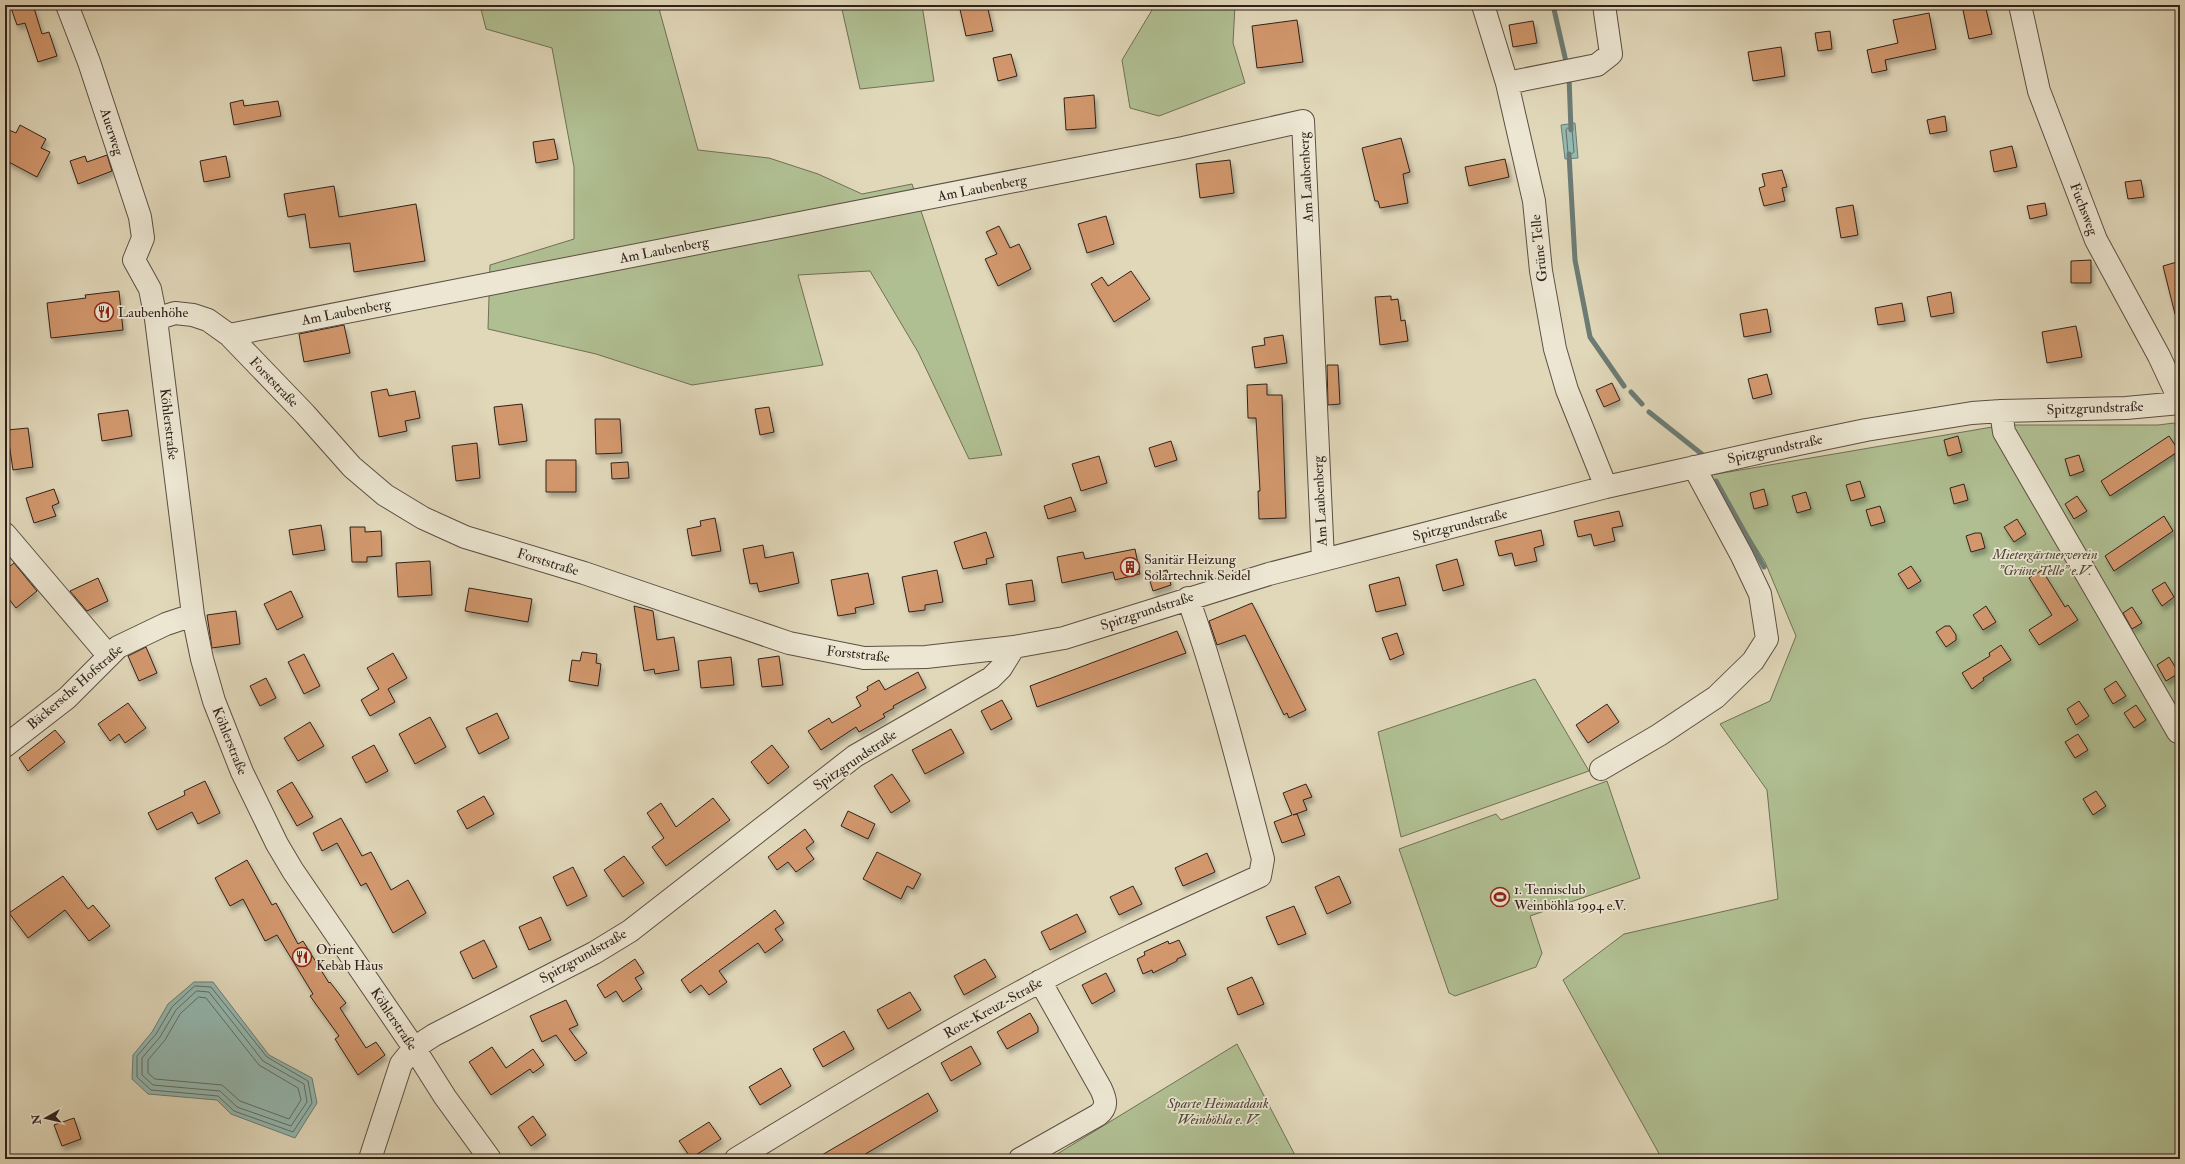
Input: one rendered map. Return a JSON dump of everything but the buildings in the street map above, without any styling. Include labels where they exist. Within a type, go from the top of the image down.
[{"type":"street","name":"Auerweg","points":[[67,5],[89,62],[140,217],[143,238],[134,260]]},
{"type":"street","name":"Grüne Telle","points":[[1483,5],[1507,83],[1534,201],[1541,271],[1555,349],[1567,390],[1606,487]]},
{"type":"street","points":[[1507,83],[1598,65],[1611,54],[1604,5]]},
{"type":"street","name":"Fuchsweg","points":[[2020,5],[2039,91],[2096,240],[2159,356],[2180,402]]},
{"type":"street","name":"Am Laubenberg","points":[[228,335],[1183,148],[1303,121],[1323,560]]},
{"type":"street","name":"Köhlerstraße","points":[[134,260],[150,289],[156,319],[193,616],[202,659],[214,701],[242,772],[277,844],[293,872],[414,1048],[445,1097],[490,1159]]},
{"type":"street","name":"Forststraße","points":[[156,319],[175,313],[193,314],[208,320],[228,335],[305,414],[352,467],[385,495],[422,518],[446,529],[807,648],[864,658],[905,659],[1014,647]]},
{"type":"street","name":"Spitzgrundstraße","points":[[370,1159],[401,1064],[414,1048],[434,1035],[594,953],[630,930],[854,756],[990,678],[1001,668],[1014,647],[1064,638],[1188,598],[1323,560],[1606,487],[1874,429],[2001,411],[2126,408],[2180,402]]},
{"type":"street","points":[[2001,411],[2004,432],[2178,732]]},
{"type":"street","points":[[1601,769],[1659,735],[1716,696],[1753,661],[1767,639],[1760,594],[1742,556],[1694,467]]},
{"type":"street","points":[[5,534],[108,655]]},
{"type":"street","name":"Rote-Kreuz-Straße","points":[[736,1159],[887,1068],[1040,981],[1146,929],[1260,876],[1263,858],[1234,746],[1204,644],[1188,598]]},
{"type":"street","name":"Bäckersche Hofstraße","points":[[5,746],[67,698],[108,655],[118,647],[166,624],[193,616]]},
{"type":"street","points":[[1020,1159],[1098,1115],[1104,1111],[1106,1104],[1101,1089],[1040,981]]},
{"type":"green space","points":[[480,5],[658,5],[698,150],[769,158],[818,174],[862,194],[912,184],[1002,455],[969,459],[918,352],[870,271],[798,275],[823,365],[692,385],[596,354],[488,329],[490,265],[574,239],[574,167],[552,48],[486,29]]},
{"type":"green space","points":[[841,5],[922,5],[934,81],[860,89]]},
{"type":"green space","points":[[1155,5],[1235,5],[1233,43],[1245,83],[1159,116],[1130,108],[1122,60]]},
{"type":"green space","name":"Mietergärtnerverein \"Grüne Telle\" e.V.","points":[[2174,423],[2180,432],[2180,1159],[1662,1159],[1563,980],[1624,934],[1778,899],[1767,790],[1720,724],[1770,701],[1796,636],[1765,562],[1711,475],[2004,425],[2158,425]]},
{"type":"green space","points":[[1535,679],[1589,771],[1401,837],[1378,732]]},
{"type":"green space","name":"1. Tennisclub Weinböhla 1994 e.V.","points":[[1607,781],[1640,878],[1530,916],[1542,953],[1536,967],[1455,996],[1449,993],[1399,849],[1496,814],[1501,820]]},
{"type":"green space","name":"Sparte Heimatdank Weinböhla e. V.","points":[[1237,1044],[1297,1159],[1049,1159]]},
{"type":"water","points":[[1575,123],[1578,158],[1565,159],[1561,125]]},
{"type":"water","points":[[194,982],[213,982],[269,1055],[312,1078],[317,1103],[295,1138],[231,1114],[217,1100],[148,1094],[132,1079],[133,1055],[152,1032],[168,1004]]},
{"type":"waterway","points":[[1553,5],[1567,66]]},
{"type":"waterway","points":[[1569,77],[1571,130]]},
{"type":"waterway","points":[[1569,154],[1575,260],[1590,337],[1624,386]]},
{"type":"waterway","points":[[1631,392],[1642,404]]},
{"type":"waterway","points":[[1649,412],[1703,455]]},
{"type":"waterway","points":[[1716,481],[1764,567]]},
{"type":"place","name":"Laubenhöhe","points":[[104,312]]},
{"type":"place","name":"Sanitär Heizung Solartechnik Seidel","points":[[1130,567]]},
{"type":"place","name":"1. Tennisclub Weinböhla 1994 e.V.","points":[[1500,897]]},
{"type":"place","name":"Orient Kebab Haus","points":[[302,957]]}]
